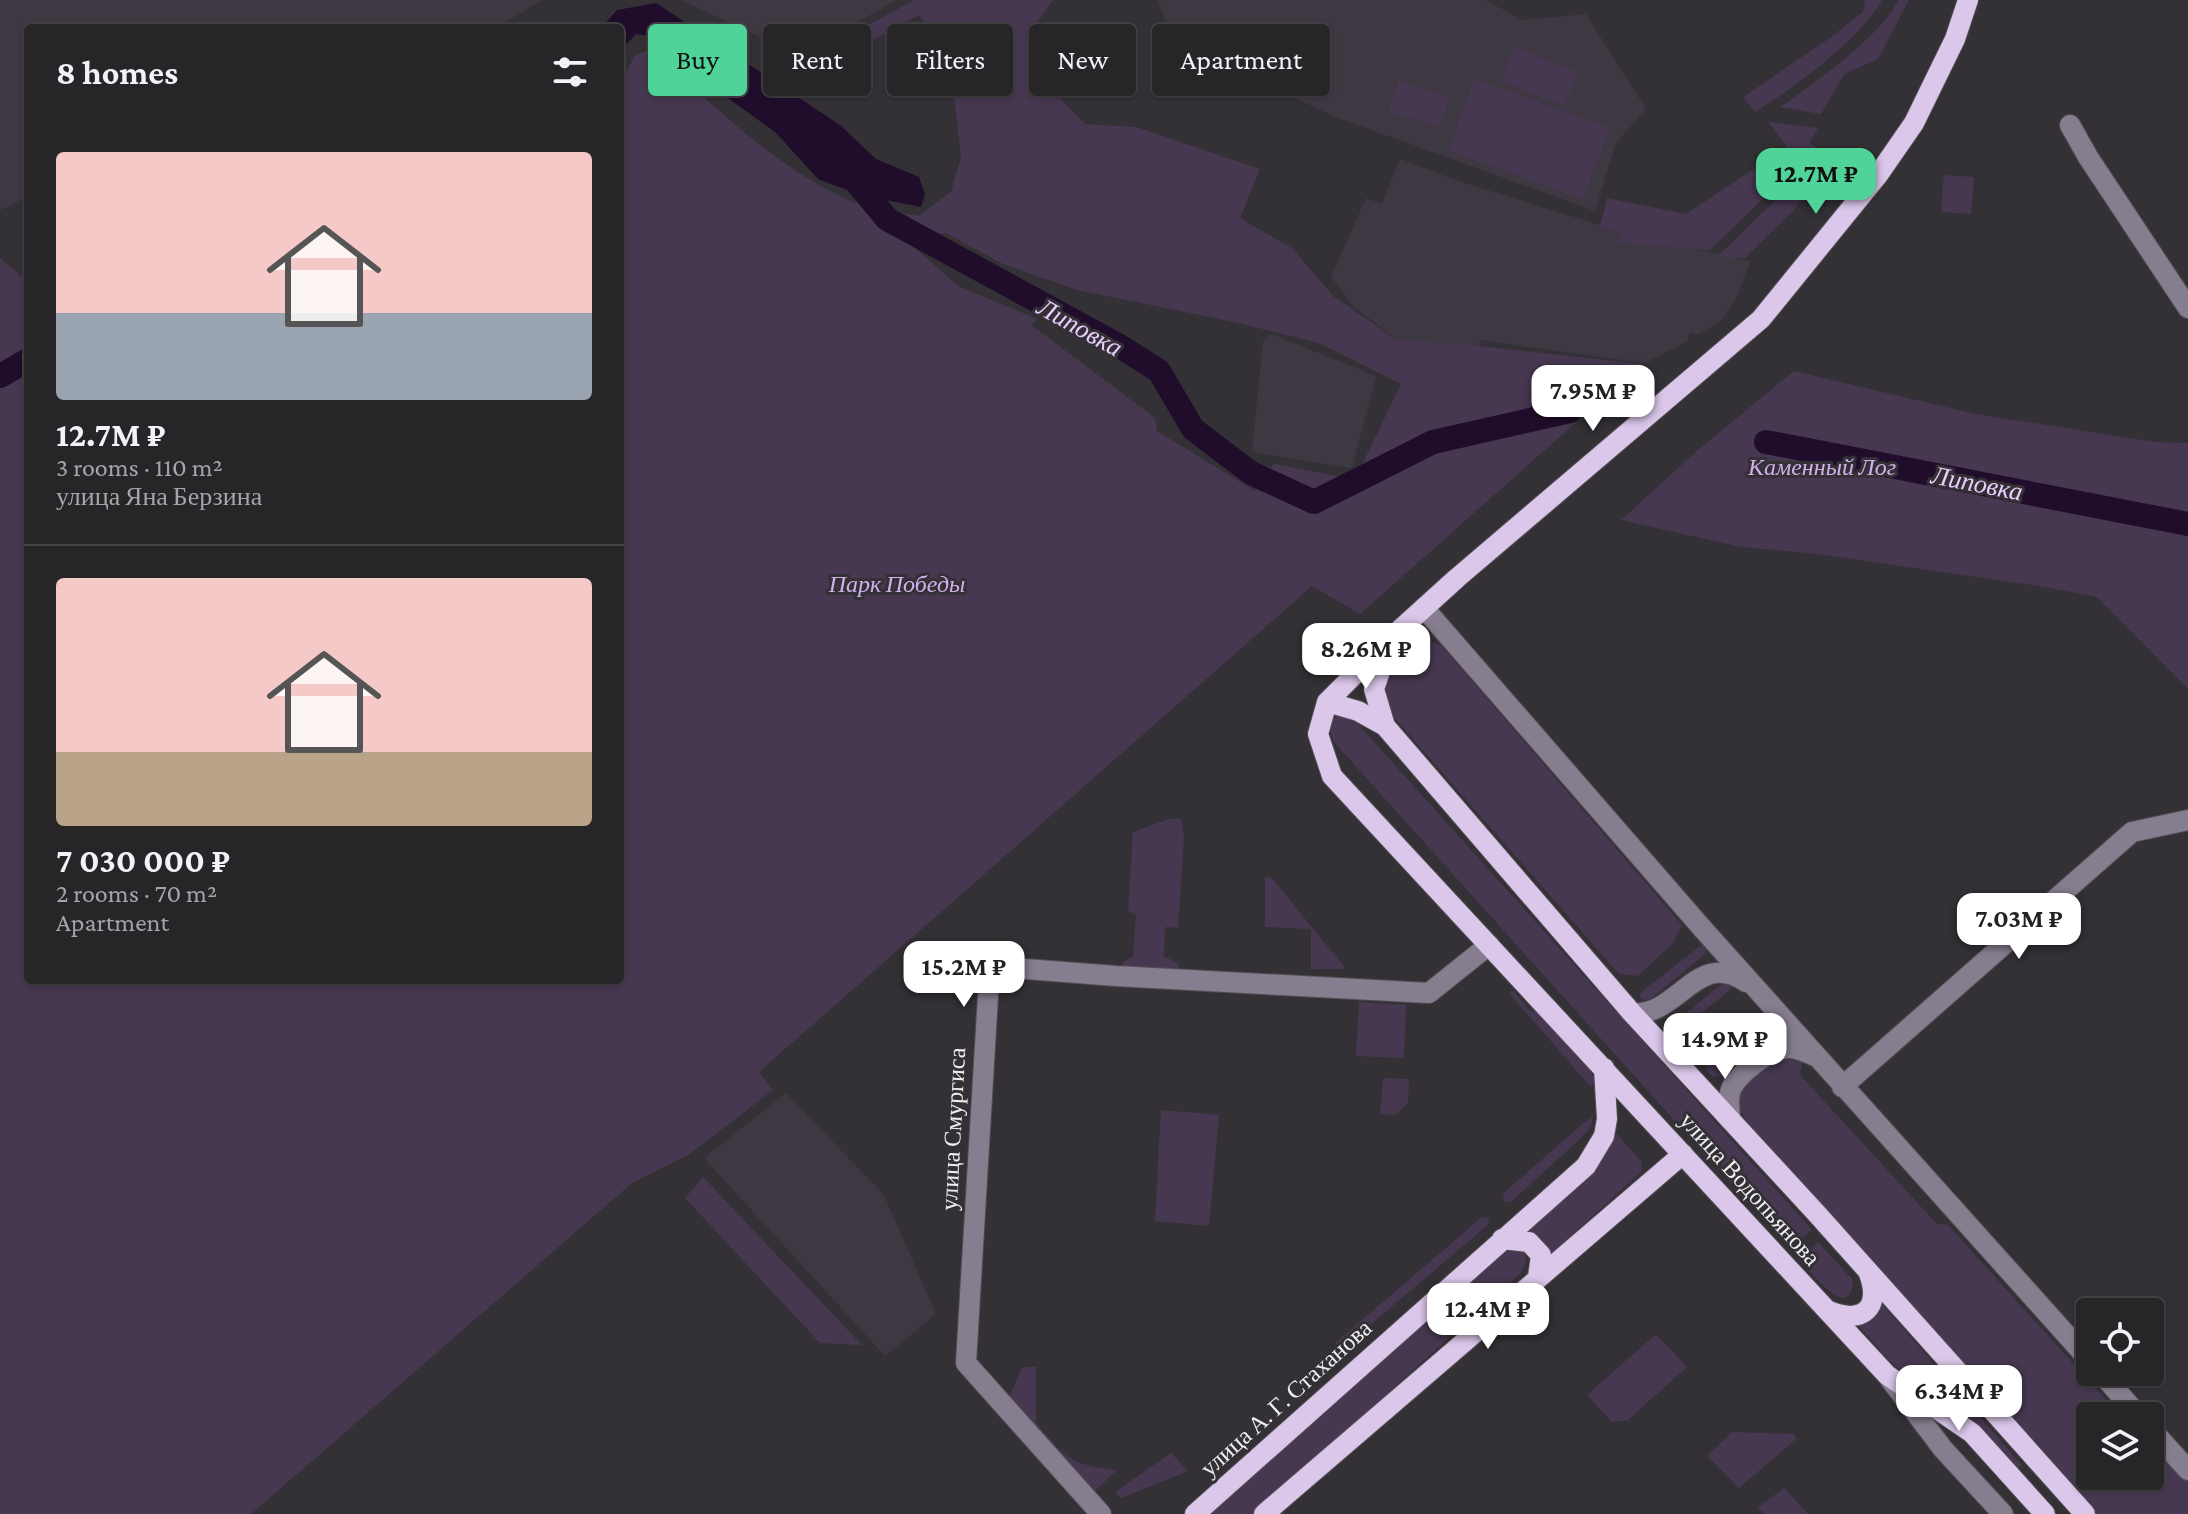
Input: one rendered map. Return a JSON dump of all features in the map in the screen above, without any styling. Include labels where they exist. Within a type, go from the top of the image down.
[{"type":"main road","points":[[1327,702],[1424,608],[1761,319],[1878,175],[1914,123],[1955,39],[1968,0]]},
{"type":"main road","name":"улица Водопьянова","points":[[1385,726],[1374,689],[1393,636]]},
{"type":"main road","name":"улица Водопьянова","points":[[2045,1514],[1972,1433],[1887,1375],[1332,776],[1318,734],[1327,702],[1358,711],[1385,726],[1632,1013],[2085,1514]]},
{"type":"main road","name":"улица А. Г. Стаханова","points":[[1195,1514],[1586,1166],[1604,1136],[1607,1119],[1604,1068]]},
{"type":"main road","points":[[1264,1514],[1683,1154]]},
{"type":"main road","points":[[1502,1239],[1529,1242],[1535,1248],[1541,1255],[1538,1277]]},
{"type":"main road","points":[[1829,1311],[1853,1317],[1863,1314],[1871,1305],[1874,1293],[1867,1270]]},
{"type":"street","points":[[2070,125],[2188,308]]},
{"type":"street","points":[[1424,608],[1842,1087],[2076,1346]]},
{"type":"street","points":[[1842,1087],[2132,832],[2188,820]]},
{"type":"street","name":"улица Смургиса","points":[[1101,1514],[966,1363],[989,979],[1000,967],[1429,993],[1489,945]]},
{"type":"street","points":[[1632,1013],[1641,1014],[1671,1000],[1708,973],[1727,971],[1753,986]]},
{"type":"street","points":[[1730,1120],[1730,1092],[1742,1075],[1757,1062],[1771,1052],[1788,1047],[1815,1056]]},
{"type":"street","points":[[1887,1375],[1943,1449],[2003,1514]]},
{"type":"street","points":[[2112,1386],[2127,1402]]},
{"type":"street","points":[[2164,1443],[2188,1470]]},
{"type":"shaded area","points":[[0,0],[542,0],[503,24],[24,24],[24,199],[0,210]]},
{"type":"shaded area","points":[[681,0],[897,0],[854,24],[763,24],[763,38],[747,31],[747,24],[732,24]]},
{"type":"shaded area","points":[[1158,0],[1485,0],[1523,20],[1586,14],[1646,109],[1616,143],[1595,211],[1333,116],[1291,96],[1330,96],[1330,24],[1168,24]]},
{"type":"shaded area","points":[[656,3],[688,24],[648,24],[648,36],[636,34],[624,47],[624,24],[605,24],[617,10]]},
{"type":"shaded area","points":[[747,63],[763,74],[763,96],[796,96],[840,125],[876,159],[919,177],[925,194],[921,207],[861,195],[818,179],[775,132],[725,96],[747,96]]},
{"type":"shaded area","points":[[1400,159],[1621,232],[1750,261],[1737,298],[1722,320],[1699,334],[1690,333],[1688,341],[1644,363],[1480,340],[1476,368],[1426,361],[1354,307],[1331,277],[1366,198],[1382,204]]},
{"type":"shaded area","points":[[1271,334],[1376,376],[1352,468],[1252,452],[1263,341]]},
{"type":"shaded area","points":[[786,1093],[884,1195],[936,1314],[885,1356],[704,1158]]},
{"type":"green space","name":"Парк Победы","points":[[914,0],[1053,0],[1036,24],[1029,24],[1026,39],[1029,46],[1029,96],[1058,96],[1085,124],[1136,127],[1260,169],[1240,218],[1293,249],[1333,296],[1397,340],[1642,364],[1360,614],[1312,586],[759,1072],[773,1090],[688,1155],[632,1183],[251,1514],[0,1514],[0,258],[24,279],[24,984],[624,984],[624,77],[635,55],[648,51],[648,96],[702,96],[775,156],[830,191],[858,204],[919,216],[951,192],[961,157],[954,96],[1013,96],[1013,24],[926,24],[919,15],[902,24],[887,24],[887,32],[871,41],[870,24]],"holes":[[[946,233],[1003,264],[1077,290],[1235,322],[1319,343],[1401,384],[1361,467],[1343,477],[1274,464],[1255,491],[1157,431],[1155,418],[1031,325],[1037,319],[958,286],[901,236]]]},
{"type":"green space","points":[[1865,0],[1882,0],[1842,47],[1755,112],[1743,97],[1863,12]]},
{"type":"green space","points":[[1898,0],[1909,0],[1878,59],[1844,74],[1821,114],[1780,107],[1863,43],[1879,28]]},
{"type":"green space","points":[[1515,47],[1577,72],[1564,106],[1501,81]]},
{"type":"green space","points":[[1475,79],[1610,128],[1583,199],[1448,150]]},
{"type":"green space","points":[[1399,81],[1450,97],[1440,127],[1389,112]]},
{"type":"green space","points":[[1768,122],[1818,128],[1809,142],[1816,147],[1710,250],[1619,243],[1621,233],[1600,227],[1607,198],[1686,214],[1787,147]]},
{"type":"green space","points":[[1821,156],[1825,159],[1794,210],[1745,258],[1717,257]]},
{"type":"green space","points":[[1944,175],[1974,177],[1971,214],[1941,212]]},
{"type":"green space","name":"Каменный Лог","points":[[1794,371],[1975,414],[2155,442],[2188,443],[2188,689],[2097,597],[1818,554],[1742,547],[1621,520],[1698,450]]},
{"type":"green space","points":[[1421,638],[1441,645],[1682,925],[1673,943],[1638,976],[1619,974],[1384,706],[1387,673]]},
{"type":"green space","points":[[1339,713],[1349,714],[1812,1230],[1790,1249],[1334,742],[1328,725]]},
{"type":"green space","points":[[1169,819],[1181,819],[1184,837],[1178,928],[1165,927],[1164,956],[1179,964],[1178,971],[1122,968],[1123,962],[1133,957],[1136,916],[1128,910],[1133,832]]},
{"type":"green space","points":[[1265,877],[1272,878],[1346,969],[1311,969],[1311,929],[1265,927]]},
{"type":"green space","points":[[1702,945],[1706,949],[1705,954],[1648,1001],[1640,998],[1641,992]]},
{"type":"green space","points":[[1726,980],[1735,986],[1674,1035],[1671,1034],[1670,1027]]},
{"type":"green space","points":[[1512,990],[1530,1011],[1539,1012],[1590,1070],[1596,1083],[1590,1086],[1509,993]]},
{"type":"green space","points":[[1359,1002],[1406,1005],[1404,1058],[1356,1056]]},
{"type":"green space","points":[[1755,1020],[1769,1020],[1774,1026],[1764,1046],[1729,1074],[1718,1077],[1709,1073],[1704,1062],[1709,1055]]},
{"type":"green space","points":[[1780,1054],[1802,1060],[1800,1075],[1937,1224],[1948,1225],[2076,1367],[2076,1386],[2094,1386],[2108,1402],[2076,1402],[2076,1490],[2164,1490],[2164,1455],[2188,1482],[2188,1514],[2095,1514],[1751,1127],[1739,1102],[1739,1093],[1750,1078]]},
{"type":"green space","points":[[1383,1078],[1409,1079],[1408,1103],[1395,1115],[1380,1114]]},
{"type":"green space","points":[[1161,1110],[1219,1115],[1209,1226],[1155,1221]]},
{"type":"green space","points":[[1593,1115],[1591,1127],[1582,1137],[1510,1203],[1504,1201],[1503,1195],[1507,1190]]},
{"type":"green space","points":[[1617,1134],[1641,1161],[1642,1171],[1550,1255],[1526,1229],[1597,1165]]},
{"type":"green space","points":[[703,1177],[862,1345],[820,1343],[685,1198]]},
{"type":"green space","points":[[1482,1217],[1488,1218],[1489,1224],[1343,1348],[1335,1343]]},
{"type":"green space","points":[[1818,1242],[1853,1280],[1851,1293],[1845,1298],[1829,1290],[1799,1259]]},
{"type":"green space","points":[[1515,1245],[1525,1254],[1526,1262],[1521,1273],[1253,1514],[1204,1514],[1492,1257]]},
{"type":"green space","points":[[1880,1302],[2022,1465],[2017,1469],[1968,1417],[1894,1365],[1856,1323]]},
{"type":"green space","points":[[1656,1334],[1687,1367],[1628,1420],[1612,1422],[1587,1395]]},
{"type":"green space","points":[[1022,1367],[1036,1367],[1036,1423],[1055,1445],[1078,1462],[1117,1470],[1092,1494],[1008,1400]]},
{"type":"green space","points":[[1732,1432],[1793,1434],[1797,1438],[1739,1488],[1707,1456]]},
{"type":"green space","points":[[1171,1453],[1188,1471],[1121,1498],[1115,1492]]},
{"type":"green space","points":[[1784,1488],[1808,1514],[1764,1514],[1758,1507]]},
{"type":"waterway","name":"Липовка","points":[[848,172],[887,219],[1118,345],[1159,371],[1193,429],[1251,473],[1314,502],[1433,442],[1570,411]]},
{"type":"waterway","name":"Липовка","points":[[0,376],[24,362]]},
{"type":"waterway","name":"Липовка","points":[[1766,442],[2188,524]]}]
